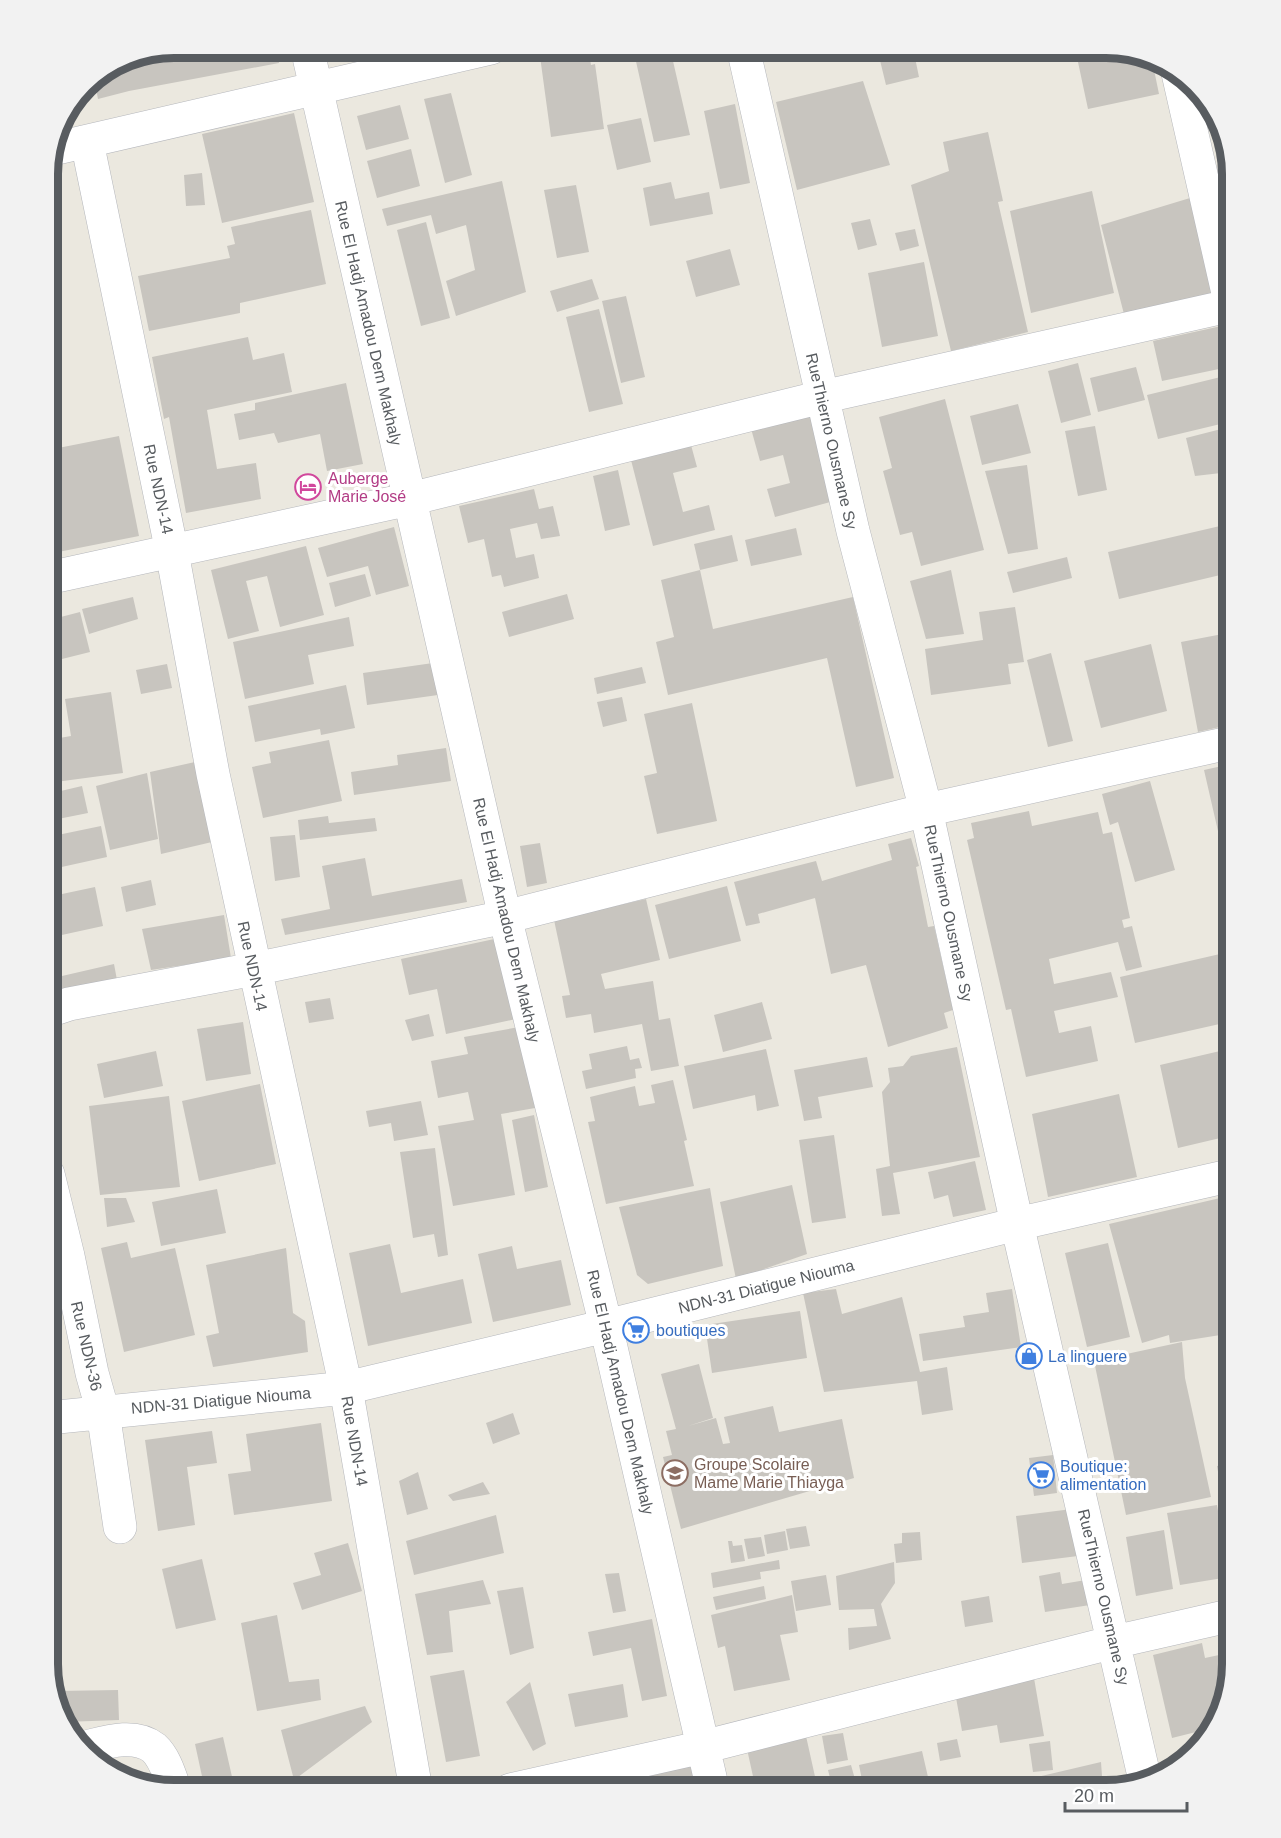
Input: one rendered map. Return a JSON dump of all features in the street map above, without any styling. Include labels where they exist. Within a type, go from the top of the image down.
[{"type":"street","name":"Rue El Hadj Amadou Dem Makhaly","points":[[309,58],[505,917],[606,1326],[711,1780]]},
{"type":"street","points":[[62,147],[445,58]]},
{"type":"street","name":"RueThierno Ousmane Sy","points":[[745,59],[853,531],[926,810],[1017,1224],[1144,1773]]},
{"type":"street","points":[[1181,87],[1222,264]]},
{"type":"street","name":"Rue NDN-14","points":[[87,142],[172,552],[213,774],[346,1388],[414,1779]]},
{"type":"street","points":[[59,576],[410,500],[822,398],[1222,310]]},
{"type":"street","points":[[58,1008],[505,917],[926,810],[1222,744]]},
{"type":"street","name":"NDN-31 Diatigue Niouma","points":[[58,1418],[346,1388],[1017,1224],[1222,1177]]},
{"type":"street","name":"Rue NDN-36","points":[[58,1216],[92,1373],[103,1412],[120,1527]]},
{"type":"street","points":[[558,1779],[703,1747],[1114,1642],[1222,1617]]},
{"type":"street","points":[[98,1744],[135,1740],[153,1748],[166,1767],[171,1779]]},
{"type":"building","points":[[175,58],[278,58],[279,63],[98,99],[96,89],[98,87],[117,74],[145,62]]},
{"type":"building","points":[[540,58],[590,58],[591,65],[595,64],[604,129],[551,137]]},
{"type":"building","points":[[635,58],[672,59],[690,135],[654,142]]},
{"type":"building","points":[[880,59],[915,59],[919,77],[886,85]]},
{"type":"building","points":[[1077,59],[1121,59],[1154,68],[1159,94],[1088,109]]},
{"type":"building","points":[[863,81],[890,165],[797,190],[776,102]]},
{"type":"building","points":[[451,93],[472,175],[445,183],[424,99]]},
{"type":"building","points":[[735,104],[750,183],[720,189],[704,111]]},
{"type":"building","points":[[400,105],[409,139],[366,150],[357,116]]},
{"type":"building","points":[[294,113],[314,202],[222,223],[202,134]]},
{"type":"building","points":[[641,118],[651,162],[617,170],[607,125]]},
{"type":"building","points":[[1208,120],[1219,145],[1222,182]]},
{"type":"building","points":[[988,132],[1003,201],[998,202],[1028,332],[951,351],[911,185],[949,171],[943,142]]},
{"type":"building","points":[[411,149],[420,186],[377,198],[367,161]]},
{"type":"building","points":[[202,173],[205,205],[186,206],[184,175]]},
{"type":"building","points":[[502,181],[526,292],[456,316],[446,281],[475,270],[466,225],[436,234],[431,215],[387,226],[382,209]]},
{"type":"building","points":[[671,182],[675,199],[709,192],[713,214],[650,226],[643,188]]},
{"type":"building","points":[[576,185],[589,252],[557,258],[544,190]]},
{"type":"building","points":[[1092,191],[1114,293],[1031,313],[1010,211]]},
{"type":"building","points":[[1190,198],[1216,296],[1125,318],[1101,225]]},
{"type":"building","points":[[311,210],[326,284],[240,303],[240,313],[149,331],[138,276],[230,258],[227,246],[235,244],[231,227]]},
{"type":"building","points":[[870,219],[877,245],[858,250],[851,223]]},
{"type":"building","points":[[426,222],[450,318],[421,326],[397,230]]},
{"type":"building","points":[[915,229],[919,246],[900,251],[895,233]]},
{"type":"building","points":[[730,249],[740,285],[696,297],[686,261]]},
{"type":"building","points":[[924,262],[938,336],[882,347],[868,273]]},
{"type":"building","points":[[592,279],[599,299],[557,312],[550,291]]},
{"type":"building","points":[[626,296],[645,377],[621,383],[602,301]]},
{"type":"building","points":[[599,309],[623,404],[589,412],[566,317]]},
{"type":"building","points":[[1222,326],[1222,368],[1162,381],[1153,341]]},
{"type":"building","points":[[248,337],[253,360],[284,353],[292,392],[207,410],[217,469],[256,463],[261,499],[186,513],[169,417],[164,419],[152,357]]},
{"type":"building","points":[[1078,363],[1091,415],[1061,423],[1048,371]]},
{"type":"building","points":[[1136,367],[1145,400],[1098,412],[1090,378]]},
{"type":"building","points":[[1222,377],[1222,424],[1158,439],[1147,395]]},
{"type":"building","points":[[346,383],[363,464],[327,471],[320,434],[278,443],[274,433],[239,440],[234,414],[255,410],[255,403]]},
{"type":"building","points":[[945,399],[984,550],[921,566],[912,532],[900,535],[883,471],[892,468],[879,417]]},
{"type":"building","points":[[1018,404],[1031,453],[982,465],[970,416]]},
{"type":"building","points":[[809,408],[834,501],[775,517],[767,489],[790,483],[783,455],[760,461],[750,425]]},
{"type":"building","points":[[1095,426],[1107,490],[1078,496],[1065,431]]},
{"type":"building","points":[[1222,429],[1222,477],[1221,473],[1195,476],[1186,438]]},
{"type":"building","points":[[119,436],[139,536],[59,552],[59,448]]},
{"type":"building","points":[[691,445],[697,467],[673,473],[683,512],[709,505],[715,530],[653,546],[631,460]]},
{"type":"building","points":[[1027,465],[1038,549],[1008,554],[985,471]]},
{"type":"building","points":[[618,470],[630,525],[605,531],[593,476]]},
{"type":"building","points":[[534,489],[539,509],[553,506],[560,536],[541,539],[537,523],[510,529],[516,558],[534,554],[539,578],[504,587],[501,575],[492,577],[484,539],[468,543],[459,506]]},
{"type":"building","points":[[1222,526],[1222,575],[1119,599],[1108,552]]},
{"type":"building","points":[[394,527],[409,586],[376,595],[368,566],[327,577],[318,548]]},
{"type":"building","points":[[796,528],[802,555],[751,566],[745,540]]},
{"type":"building","points":[[732,535],[738,561],[700,570],[694,544]]},
{"type":"building","points":[[306,546],[324,615],[280,627],[267,576],[246,581],[259,631],[228,639],[211,570]]},
{"type":"building","points":[[1067,557],[1072,578],[1013,593],[1007,572]]},
{"type":"building","points":[[700,570],[713,629],[853,597],[894,778],[856,787],[827,658],[668,695],[656,642],[674,637],[661,580]]},
{"type":"building","points":[[951,570],[964,634],[926,639],[910,581]]},
{"type":"building","points":[[365,574],[371,596],[335,607],[329,583]]},
{"type":"building","points":[[567,594],[574,619],[509,637],[502,612]]},
{"type":"building","points":[[133,597],[138,619],[89,634],[82,609]]},
{"type":"building","points":[[1015,607],[1024,662],[1008,664],[1011,684],[931,695],[925,649],[983,640],[979,612]]},
{"type":"building","points":[[80,612],[90,652],[62,659],[59,644],[59,618]]},
{"type":"building","points":[[349,617],[354,646],[308,655],[314,684],[245,699],[233,642]]},
{"type":"building","points":[[1222,634],[1222,727],[1198,732],[1181,642]]},
{"type":"building","points":[[1151,644],[1167,711],[1101,728],[1084,661]]},
{"type":"building","points":[[1051,653],[1073,741],[1048,747],[1027,660]]},
{"type":"building","points":[[440,662],[445,694],[367,705],[363,673]]},
{"type":"building","points":[[167,664],[172,688],[141,694],[136,670]]},
{"type":"building","points":[[642,667],[646,683],[597,694],[594,678]]},
{"type":"building","points":[[346,685],[355,728],[321,735],[320,729],[255,742],[248,706]]},
{"type":"building","points":[[111,692],[123,773],[59,782],[59,738],[71,736],[65,699]]},
{"type":"building","points":[[622,697],[627,721],[603,727],[597,702]]},
{"type":"building","points":[[692,703],[717,821],[657,834],[644,776],[657,773],[644,714]]},
{"type":"building","points":[[329,740],[342,801],[263,818],[252,767],[271,763],[269,752]]},
{"type":"building","points":[[446,748],[451,781],[354,795],[351,772],[398,765],[397,755]]},
{"type":"building","points":[[195,762],[212,842],[161,854],[150,772]]},
{"type":"building","points":[[1222,766],[1222,849],[1204,770]]},
{"type":"building","points":[[147,773],[158,839],[110,850],[96,786]]},
{"type":"building","points":[[1150,781],[1175,870],[1135,882],[1118,822],[1110,825],[1102,794]]},
{"type":"building","points":[[82,786],[88,813],[59,819],[59,792]]},
{"type":"building","points":[[1029,811],[1032,826],[1098,812],[1103,834],[1112,832],[1130,918],[1122,920],[1124,928],[1132,926],[1142,967],[1126,971],[1118,942],[1049,959],[1054,984],[1111,972],[1118,997],[1054,1011],[1059,1033],[1091,1026],[1098,1061],[1026,1077],[1011,1009],[1006,1010],[967,840],[974,838],[971,823]]},
{"type":"building","points":[[328,816],[329,823],[375,818],[377,831],[300,840],[298,820]]},
{"type":"building","points":[[101,826],[107,857],[59,868],[59,835]]},
{"type":"building","points":[[295,835],[300,877],[275,881],[270,837]]},
{"type":"building","points":[[911,838],[919,866],[916,867],[928,927],[934,926],[953,1010],[944,1013],[948,1028],[888,1047],[866,965],[831,974],[815,898],[758,914],[760,923],[746,926],[734,882],[816,861],[822,881],[892,860],[888,844]]},
{"type":"building","points":[[540,843],[547,883],[527,887],[520,846]]},
{"type":"building","points":[[365,858],[372,896],[462,879],[467,902],[285,935],[281,919],[330,909],[322,866]]},
{"type":"building","points":[[151,880],[156,905],[126,912],[121,887]]},
{"type":"building","points":[[727,886],[741,941],[669,959],[655,905]]},
{"type":"building","points":[[95,887],[103,926],[58,936],[59,895]]},
{"type":"building","points":[[646,899],[660,960],[601,974],[605,989],[653,981],[659,1020],[670,1018],[679,1066],[651,1071],[642,1024],[594,1033],[591,1014],[566,1018],[562,996],[570,995],[554,920]]},
{"type":"building","points":[[224,915],[231,958],[151,970],[142,929]]},
{"type":"building","points":[[499,938],[516,1019],[446,1034],[437,989],[409,995],[401,959]]},
{"type":"building","points":[[1222,954],[1222,1023],[1135,1043],[1120,977]]},
{"type":"building","points":[[58,959],[62,976],[114,964],[117,980],[58,993]]},
{"type":"building","points":[[330,998],[334,1019],[309,1023],[305,1002]]},
{"type":"building","points":[[762,1002],[772,1039],[723,1052],[714,1015]]},
{"type":"building","points":[[429,1014],[434,1036],[412,1041],[405,1020]]},
{"type":"building","points":[[243,1022],[251,1074],[206,1081],[197,1029]]},
{"type":"building","points":[[519,1027],[535,1108],[501,1114],[515,1195],[453,1206],[438,1126],[474,1120],[468,1092],[438,1098],[431,1061],[468,1054],[464,1037]]},
{"type":"building","points":[[627,1046],[630,1060],[639,1058],[642,1068],[635,1069],[636,1078],[586,1089],[582,1071],[592,1069],[589,1054]]},
{"type":"building","points":[[957,1047],[980,1157],[893,1173],[900,1214],[882,1216],[876,1169],[890,1166],[882,1092],[890,1082],[888,1068],[903,1066],[911,1056]]},
{"type":"building","points":[[766,1049],[779,1106],[757,1111],[755,1095],[693,1109],[684,1066]]},
{"type":"building","points":[[156,1051],[163,1086],[104,1098],[97,1064]]},
{"type":"building","points":[[1222,1051],[1222,1138],[1178,1148],[1160,1065]]},
{"type":"building","points":[[867,1057],[873,1087],[818,1097],[822,1118],[804,1121],[794,1070]]},
{"type":"building","points":[[673,1080],[687,1140],[684,1141],[694,1186],[606,1204],[588,1122],[595,1121],[590,1097],[635,1086],[639,1106],[655,1103],[651,1085]]},
{"type":"building","points":[[260,1084],[276,1164],[199,1181],[182,1101]]},
{"type":"building","points":[[1119,1094],[1137,1177],[1048,1197],[1032,1114]]},
{"type":"building","points":[[169,1096],[180,1187],[100,1195],[89,1106]]},
{"type":"building","points":[[421,1101],[428,1135],[394,1141],[391,1123],[369,1127],[366,1111]]},
{"type":"building","points":[[534,1115],[548,1187],[525,1192],[512,1120]]},
{"type":"building","points":[[834,1135],[846,1218],[812,1223],[799,1140]]},
{"type":"building","points":[[435,1148],[448,1255],[438,1257],[434,1234],[413,1238],[400,1152]]},
{"type":"building","points":[[975,1161],[986,1210],[953,1217],[948,1195],[934,1199],[928,1172]]},
{"type":"building","points":[[792,1185],[807,1254],[736,1279],[720,1202]]},
{"type":"building","points":[[710,1188],[723,1266],[648,1284],[637,1275],[619,1207]]},
{"type":"building","points":[[217,1189],[226,1233],[161,1246],[152,1202]]},
{"type":"building","points":[[104,1198],[126,1198],[135,1222],[107,1227]]},
{"type":"building","points":[[1222,1198],[1222,1335],[1170,1343],[1169,1335],[1142,1343],[1109,1224]]},
{"type":"building","points":[[127,1242],[131,1258],[175,1248],[195,1335],[124,1352],[101,1248]]},
{"type":"building","points":[[1108,1243],[1130,1337],[1087,1347],[1065,1253]]},
{"type":"building","points":[[390,1244],[401,1293],[463,1279],[472,1323],[368,1346],[349,1253]]},
{"type":"building","points":[[512,1246],[517,1269],[561,1260],[571,1305],[493,1322],[478,1254]]},
{"type":"building","points":[[286,1248],[293,1313],[305,1321],[308,1352],[213,1367],[206,1336],[219,1333],[206,1265]]},
{"type":"building","points":[[836,1289],[842,1314],[902,1297],[920,1372],[947,1367],[953,1410],[922,1415],[917,1381],[824,1392],[803,1293]]},
{"type":"building","points":[[1012,1289],[1021,1347],[923,1361],[919,1334],[965,1327],[963,1316],[989,1312],[986,1293]]},
{"type":"building","points":[[800,1311],[807,1358],[712,1373],[705,1325]]},
{"type":"building","points":[[1182,1342],[1185,1378],[1211,1497],[1126,1515],[1094,1361]]},
{"type":"building","points":[[699,1364],[713,1418],[688,1426],[716,1418],[723,1444],[730,1443],[724,1417],[773,1406],[779,1432],[842,1419],[854,1478],[681,1529],[663,1457],[672,1455],[666,1431],[676,1429],[661,1374]]},
{"type":"building","points":[[513,1413],[520,1434],[493,1444],[486,1423]]},
{"type":"building","points":[[321,1423],[332,1501],[234,1515],[228,1474],[251,1471],[246,1434]]},
{"type":"building","points":[[212,1431],[217,1463],[187,1467],[195,1525],[158,1531],[145,1440]]},
{"type":"building","points":[[1053,1455],[1057,1493],[1034,1496],[1029,1458]]},
{"type":"building","points":[[1222,1465],[1222,1495],[1217,1466]]},
{"type":"building","points":[[418,1472],[428,1509],[407,1515],[399,1481]]},
{"type":"building","points":[[483,1482],[490,1494],[453,1501],[448,1495]]},
{"type":"building","points":[[1217,1505],[1222,1535],[1222,1578],[1180,1585],[1167,1513]]},
{"type":"building","points":[[1072,1509],[1078,1556],[1022,1563],[1016,1516]]},
{"type":"building","points":[[496,1515],[504,1553],[414,1575],[406,1541]]},
{"type":"building","points":[[806,1526],[810,1546],[790,1549],[786,1529]]},
{"type":"building","points":[[1164,1530],[1173,1589],[1136,1596],[1126,1537]]},
{"type":"building","points":[[785,1531],[788,1550],[767,1554],[764,1535]]},
{"type":"building","points":[[920,1532],[922,1560],[896,1563],[894,1544],[902,1543],[902,1533]]},
{"type":"building","points":[[761,1537],[765,1556],[748,1559],[744,1539]]},
{"type":"building","points":[[728,1541],[732,1541],[733,1546],[742,1545],[745,1561],[731,1563]]},
{"type":"building","points":[[348,1543],[362,1591],[302,1610],[293,1583],[321,1575],[314,1553]]},
{"type":"building","points":[[202,1559],[216,1620],[176,1629],[162,1569]]},
{"type":"building","points":[[779,1560],[780,1569],[760,1572],[761,1579],[713,1588],[711,1573]]},
{"type":"building","points":[[894,1562],[895,1583],[881,1604],[891,1639],[849,1650],[848,1628],[877,1626],[874,1609],[839,1610],[836,1576]]},
{"type":"building","points":[[1060,1572],[1062,1584],[1086,1580],[1090,1605],[1045,1612],[1039,1576]]},
{"type":"building","points":[[619,1573],[626,1611],[613,1613],[605,1574]]},
{"type":"building","points":[[826,1575],[831,1605],[796,1611],[791,1581]]},
{"type":"building","points":[[483,1580],[491,1604],[449,1611],[453,1652],[427,1655],[415,1594]]},
{"type":"building","points":[[764,1586],[766,1599],[716,1610],[713,1597]]},
{"type":"building","points":[[523,1587],[534,1648],[510,1655],[497,1591]]},
{"type":"building","points":[[792,1595],[798,1632],[780,1635],[790,1680],[734,1691],[725,1646],[718,1648],[711,1615]]},
{"type":"building","points":[[989,1596],[993,1622],[965,1627],[961,1601]]},
{"type":"building","points":[[277,1615],[289,1682],[319,1679],[321,1700],[257,1711],[241,1623]]},
{"type":"building","points":[[652,1619],[667,1696],[642,1701],[631,1648],[593,1656],[588,1632]]},
{"type":"building","points":[[1202,1643],[1205,1658],[1222,1654],[1222,1678],[1219,1693],[1214,1708],[1200,1731],[1172,1738],[1153,1655]]},
{"type":"building","points":[[464,1670],[480,1756],[446,1762],[430,1676]]},
{"type":"building","points":[[1034,1678],[1044,1736],[1000,1743],[997,1725],[962,1731],[955,1692]]},
{"type":"building","points":[[530,1682],[546,1744],[533,1751],[506,1702]]},
{"type":"building","points":[[623,1684],[628,1717],[575,1727],[568,1694]]},
{"type":"building","points":[[118,1690],[119,1720],[74,1722],[62,1691]]},
{"type":"building","points":[[365,1706],[372,1722],[295,1779],[281,1730]]},
{"type":"building","points":[[843,1733],[848,1760],[827,1764],[822,1736]]},
{"type":"building","points":[[806,1736],[816,1780],[754,1780],[747,1749]]},
{"type":"building","points":[[223,1737],[233,1779],[203,1779],[195,1744]]},
{"type":"building","points":[[957,1739],[961,1757],[940,1761],[937,1743]]},
{"type":"building","points":[[1050,1741],[1053,1770],[1033,1772],[1029,1744]]},
{"type":"building","points":[[922,1751],[929,1780],[862,1780],[859,1765]]},
{"type":"building","points":[[698,1762],[699,1780],[648,1780],[647,1767]]},
{"type":"building","points":[[1101,1762],[1102,1780],[1033,1780],[1033,1778]]},
{"type":"building","points":[[851,1765],[855,1780],[830,1780],[828,1770]]},
{"type":"place","name":"Auberge Marie José","points":[[308,487]]},
{"type":"place","name":"boutiques","points":[[636,1330]]},
{"type":"place","name":"La linguere","points":[[1029,1356]]},
{"type":"place","name":"Groupe Scolaire Mame Marie Thiayga","points":[[675,1473]]},
{"type":"place","name":"Boutique: alimentation","points":[[1041,1475]]}]
